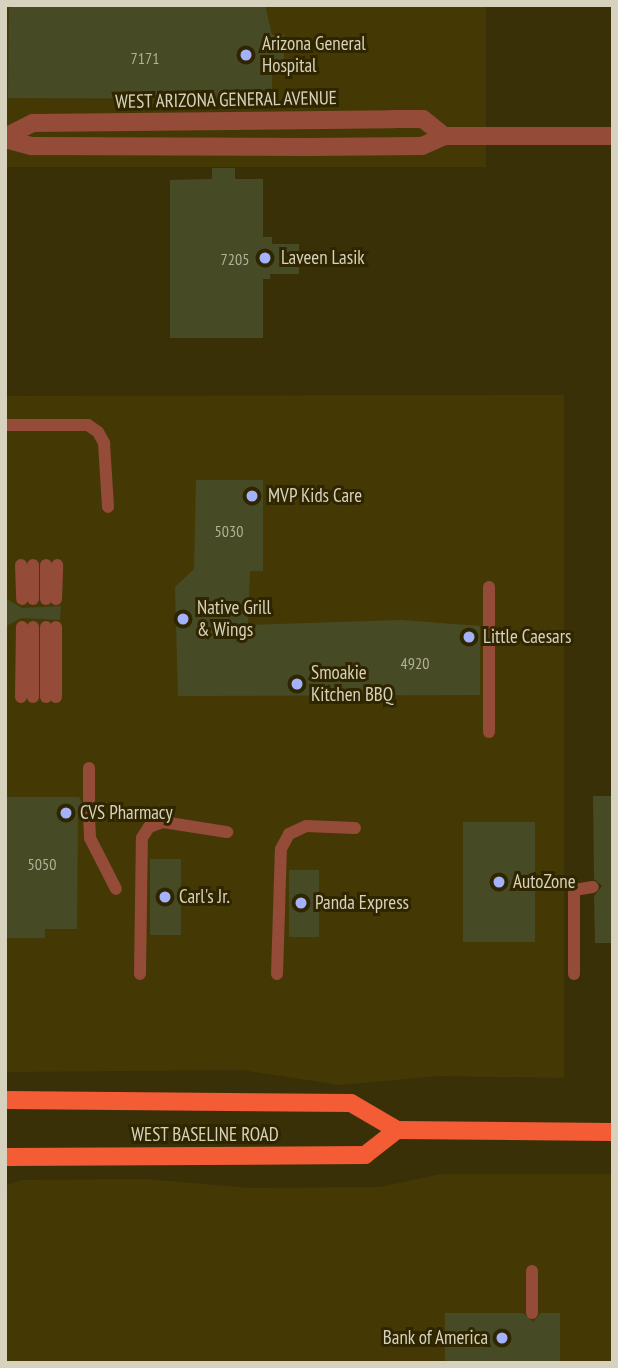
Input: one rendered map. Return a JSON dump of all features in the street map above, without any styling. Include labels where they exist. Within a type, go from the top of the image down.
[{"type":"main road","name":"WEST BASELINE ROAD","points":[[5,1100],[351,1103],[397,1130],[613,1132]]},
{"type":"main road","name":"WEST BASELINE ROAD","points":[[5,1157],[365,1155],[397,1130]]},
{"type":"street","name":"WEST ARIZONA GENERAL AVENUE","points":[[5,138],[33,123],[393,119],[423,119],[444,135]]},
{"type":"street","name":"WEST ARIZONA GENERAL AVENUE","points":[[5,138],[32,146],[307,148],[422,146],[444,135],[613,135]]},
{"type":"lane","points":[[5,425],[88,425],[98,432],[104,443],[108,507]]},
{"type":"lane","points":[[39,565],[39,599],[39,565]]},
{"type":"lane","points":[[489,587],[489,732]]},
{"type":"lane","points":[[39,627],[39,697],[39,627]]},
{"type":"lane","points":[[89,768],[89,801]]},
{"type":"lane","points":[[89,817],[90,838],[116,889]]},
{"type":"lane","points":[[140,974],[142,838],[149,827],[163,822],[227,832]]},
{"type":"lane","points":[[277,974],[281,849],[289,834],[306,827],[355,828]]},
{"type":"lane","points":[[574,974],[575,890],[593,887]]},
{"type":"lane","points":[[532,1271],[532,1313]]},
{"type":"shaded area","name":"Arizona General Hospital","points":[[5,5],[486,5],[486,167],[5,167]]},
{"type":"shaded area","points":[[564,395],[564,1078],[439,1076],[340,1085],[242,1070],[5,1072],[5,396]]},
{"type":"shaded area","points":[[441,1174],[613,1174],[613,1363],[5,1363],[5,1186],[22,1180],[145,1179],[250,1188],[380,1187]]},
{"type":"building","points":[[9,5],[265,5],[272,35],[284,35],[284,72],[272,72],[272,90],[249,90],[249,99],[8,98]]},
{"type":"building","points":[[212,168],[235,168],[235,179],[263,179],[263,237],[272,237],[272,244],[299,244],[299,274],[270,274],[270,279],[263,279],[263,338],[170,338],[170,180],[212,179]]},
{"type":"building","points":[[196,480],[263,480],[263,571],[250,571],[248,625],[401,620],[480,626],[480,695],[178,696],[175,587],[194,569]]},
{"type":"building","points":[[5,598],[22,608],[61,606],[60,620],[21,618],[5,627]]},
{"type":"building","points":[[593,796],[613,796],[613,943],[595,943],[594,896],[602,886],[594,879]]},
{"type":"building","name":"CVS Pharmacy","points":[[5,797],[79,797],[86,809],[78,817],[77,929],[45,929],[45,938],[5,938]]},
{"type":"building","name":"AutoZone","points":[[463,822],[535,822],[535,942],[463,942]]},
{"type":"building","name":"Carl's Jr.","points":[[150,859],[181,859],[181,935],[150,935]]},
{"type":"building","name":"Panda Express","points":[[289,870],[319,870],[319,937],[289,937]]},
{"type":"building","name":"Bank of America","points":[[445,1313],[523,1313],[533,1322],[541,1313],[560,1313],[560,1363],[445,1363]]},
{"type":"place","name":"Arizona General Hospital","points":[[246,55]]},
{"type":"place","name":"Laveen Lasik","points":[[265,258]]},
{"type":"place","name":"MVP Kids Care","points":[[252,496]]},
{"type":"place","name":"Native Grill & Wings","points":[[183,619]]},
{"type":"place","name":"Little Caesars","points":[[469,637]]},
{"type":"place","name":"Smoakie Kitchen BBQ","points":[[297,684]]},
{"type":"place","name":"CVS Pharmacy","points":[[66,813]]},
{"type":"place","name":"AutoZone","points":[[499,882]]},
{"type":"place","name":"Carl's Jr.","points":[[165,897]]},
{"type":"place","name":"Panda Express","points":[[301,903]]},
{"type":"place","name":"Bank of America","points":[[502,1338]]}]
